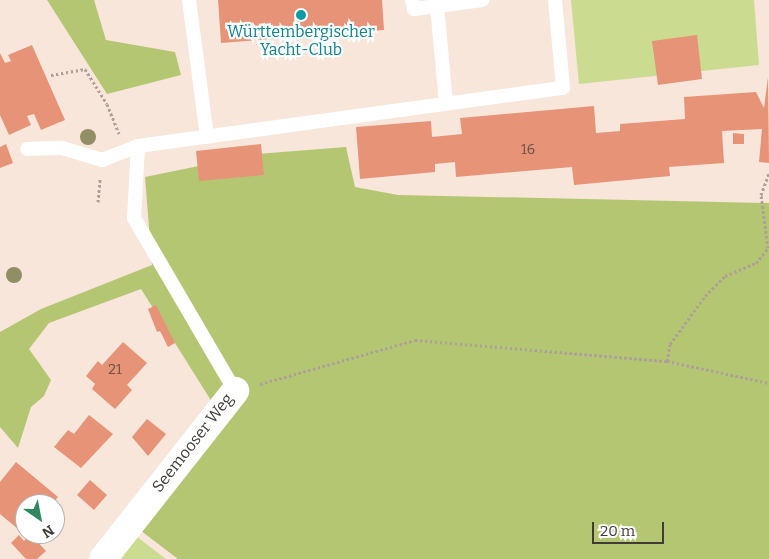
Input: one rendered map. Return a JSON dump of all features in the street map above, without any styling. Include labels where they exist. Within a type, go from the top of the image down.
[{"type":"street","name":"Seemooser Weg","points":[[103,559],[235,391]]},
{"type":"lane","points":[[188,0],[207,136]]},
{"type":"lane","points":[[412,0],[414,9],[482,0]]},
{"type":"lane","points":[[27,149],[62,148],[102,160],[132,149],[207,136],[563,88],[555,0]]},
{"type":"lane","points":[[437,6],[446,103]]},
{"type":"lane","name":"Seemooser Weg","points":[[132,149],[134,218],[235,391]]},
{"type":"path","points":[[52,75],[85,69],[132,149]]},
{"type":"path","points":[[667,362],[670,344],[704,296],[725,276],[756,263],[768,248],[761,195],[769,173]]},
{"type":"path","points":[[98,202],[99,193]]},
{"type":"path","points":[[235,391],[415,340],[667,362],[769,383]]},
{"type":"green space","points":[[47,0],[94,0],[106,40],[175,52],[181,75],[107,94]]},
{"type":"green space","points":[[571,0],[754,0],[759,65],[579,84]]},
{"type":"green space","points":[[346,147],[355,187],[398,195],[769,203],[769,559],[178,559],[128,521],[217,410],[141,289],[49,323],[29,349],[51,380],[44,396],[31,407],[18,448],[0,427],[0,332],[41,309],[152,265],[145,177],[257,154]]},
{"type":"green space","points":[[132,533],[166,559],[112,559]]},
{"type":"building","name":"Württembergischer Yacht-Club","points":[[218,0],[382,0],[384,30],[221,43]]},
{"type":"building","points":[[697,35],[702,79],[658,85],[652,41]]},
{"type":"building","points":[[32,45],[65,120],[41,130],[34,114],[27,116],[31,125],[9,135],[0,115],[0,53],[5,63],[11,61],[8,55]]},
{"type":"building","points":[[768,77],[769,163],[759,162],[762,129],[722,131],[724,163],[669,167],[670,176],[574,185],[572,167],[456,177],[455,162],[435,164],[435,172],[360,179],[356,127],[431,121],[432,137],[462,134],[460,118],[594,106],[596,133],[620,131],[620,124],[685,119],[684,97],[756,92],[764,108]]},
{"type":"building","points":[[733,133],[744,134],[744,144],[733,144]]},
{"type":"building","points":[[6,144],[13,163],[0,168],[0,147]]},
{"type":"building","points":[[261,144],[264,175],[199,181],[196,151]]},
{"type":"building","points":[[156,305],[175,343],[168,347],[160,331],[157,332],[148,309]]},
{"type":"building","points":[[123,342],[147,363],[127,385],[132,390],[115,409],[92,389],[95,384],[86,376],[98,361],[102,365]]},
{"type":"building","points":[[89,415],[113,434],[81,468],[54,447],[68,430],[74,434]]},
{"type":"building","points":[[147,419],[166,434],[148,456],[132,437]]},
{"type":"building","points":[[16,462],[54,494],[15,494],[15,526],[0,514],[0,482]]},
{"type":"building","points":[[90,480],[107,495],[94,510],[77,495]]},
{"type":"building","points":[[15,539],[15,544],[39,544],[46,551],[37,559],[26,559],[11,543]]},
{"type":"place","name":"Württembergischer Yacht-Club","points":[[301,15]]}]
